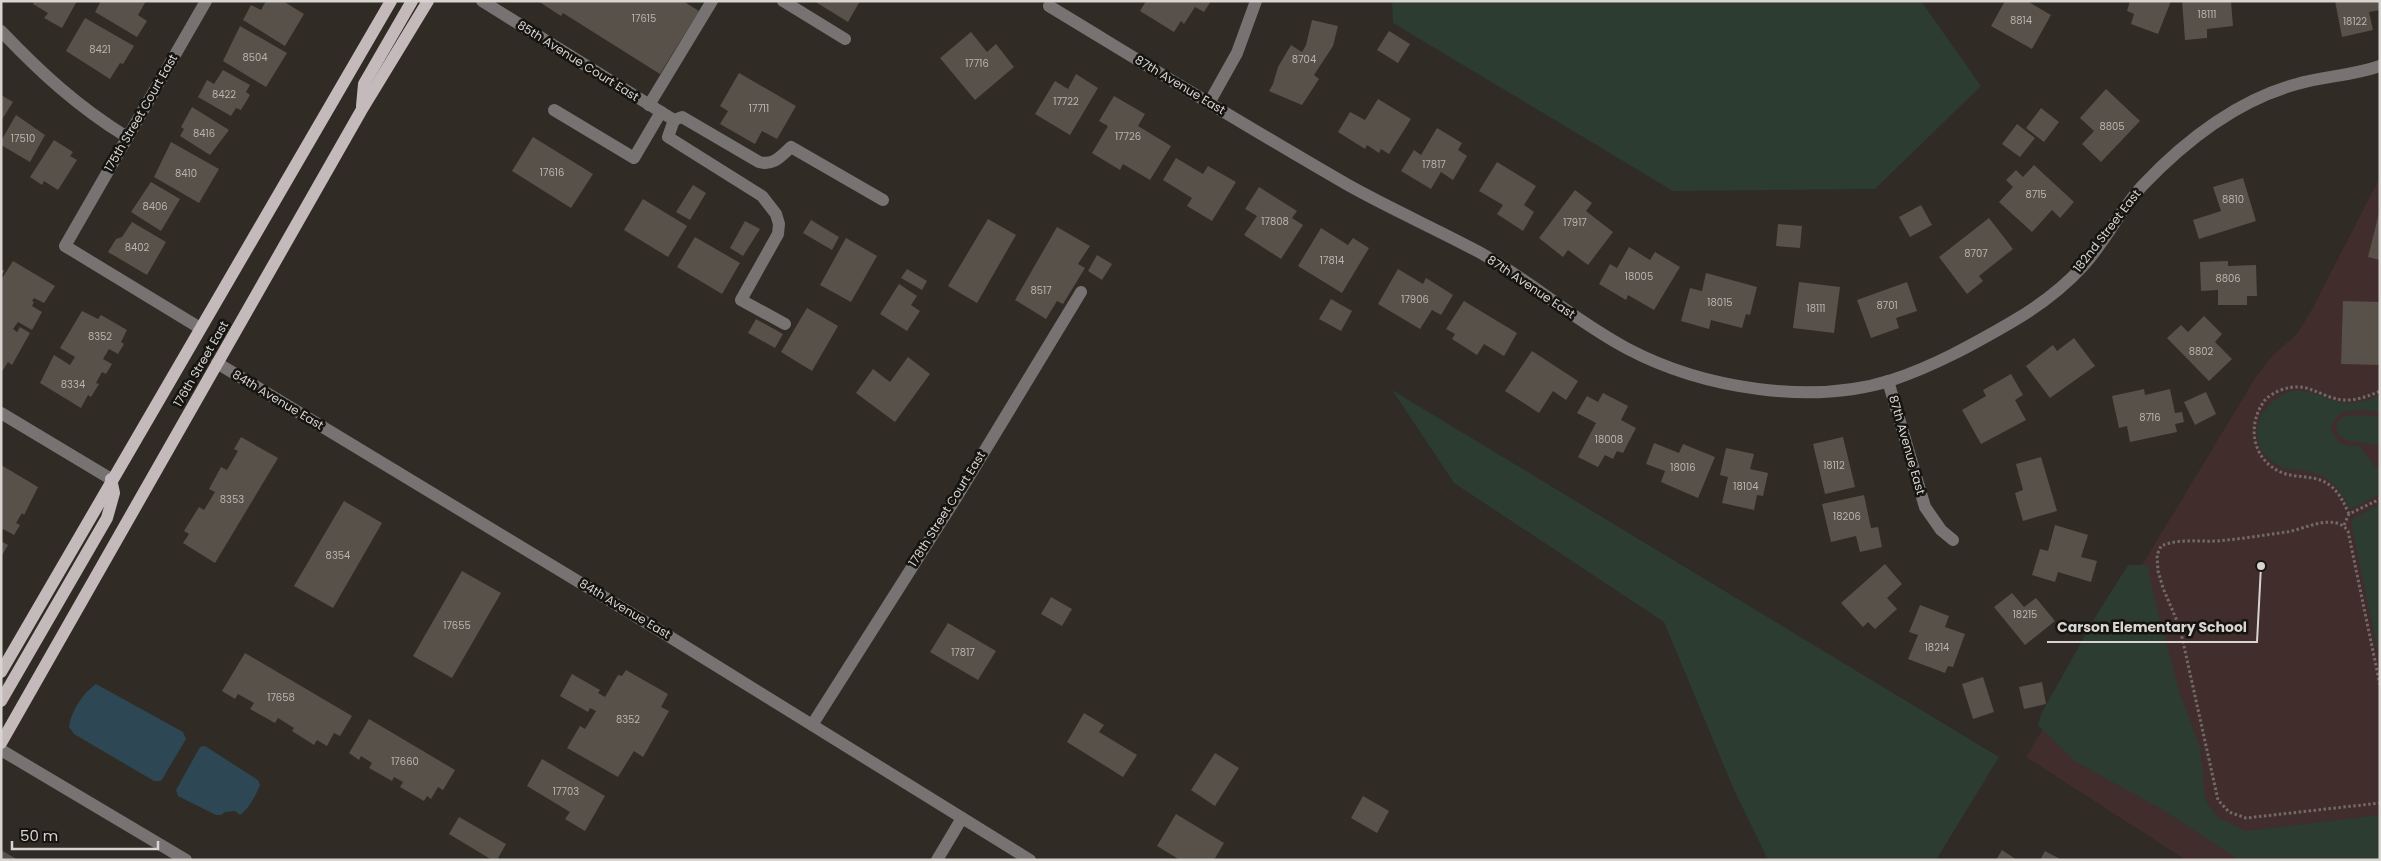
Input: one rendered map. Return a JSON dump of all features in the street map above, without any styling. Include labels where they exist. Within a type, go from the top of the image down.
[{"type":"main road","name":"176th Street East","points":[[1,672],[391,1]]},
{"type":"main road","points":[[362,111],[364,84],[412,1]]},
{"type":"main road","name":"176th Street East","points":[[1,743],[362,111],[428,1]]},
{"type":"main road","points":[[1,702],[107,518],[114,493],[112,479]]},
{"type":"street","name":"175th Street Court East","points":[[200,328],[64,246],[206,1]]},
{"type":"street","name":"85th Avenue Court East","points":[[482,1],[674,120],[682,117],[759,162],[767,164],[775,161],[791,147],[883,200]]},
{"type":"street","points":[[649,105],[712,1]]},
{"type":"street","points":[[783,1],[845,39]]},
{"type":"street","points":[[1209,103],[1237,53],[1256,1]]},
{"type":"street","name":"87th Avenue East","points":[[1049,6],[1209,103],[1386,206],[1502,265],[1601,334],[1631,350],[1700,377],[1744,387],[1776,390],[1829,390],[1888,381],[1925,507],[1941,530],[1953,540]]},
{"type":"street","points":[[1,31],[55,86],[89,114],[126,137]]},
{"type":"street","name":"182nd Street East","points":[[1888,381],[1961,351],[2018,318],[2056,291],[2084,265],[2142,186],[2175,154],[2219,121],[2250,103],[2290,86],[2362,72],[2380,66]]},
{"type":"street","points":[[554,110],[634,158],[661,112]]},
{"type":"street","points":[[674,120],[668,138],[762,196],[776,214],[779,224],[778,234],[741,300],[785,324]]},
{"type":"street","name":"178th Street Court East","points":[[812,726],[1081,292]]},
{"type":"street","name":"84th Avenue East","points":[[217,363],[662,632],[1030,860]]},
{"type":"street","points":[[1,413],[112,479]]},
{"type":"street","points":[[1,750],[186,860]]},
{"type":"street","points":[[937,860],[962,818]]},
{"type":"path","points":[[2349,514],[2342,498],[2330,485],[2314,477],[2284,473],[2270,465],[2260,456],[2253,437],[2254,423],[2258,411],[2267,398],[2288,387],[2301,385],[2331,398],[2345,400],[2367,396],[2380,391]]},
{"type":"path","points":[[2344,525],[2349,514],[2380,499]]},
{"type":"path","points":[[2380,686],[2348,531],[2344,525],[2332,521],[2300,530],[2262,536],[2217,541],[2173,541],[2161,546],[2157,555],[2158,571],[2180,628],[2218,800],[2229,812],[2246,818],[2380,803]]},
{"type":"shaded area","points":[[2380,177],[2380,860],[2186,860],[2026,757],[2257,375],[2274,354],[2297,334],[2310,313]]},
{"type":"green space","points":[[1392,1],[1921,1],[1981,86],[1875,189],[1673,191],[1393,23]]},
{"type":"green space","points":[[1392,390],[1999,757],[1936,860],[1768,860],[1734,790],[1664,622],[1454,483]]},
{"type":"green space","points":[[2295,390],[2344,403],[2354,403],[2380,395],[2380,412],[2357,410],[2343,412],[2334,421],[2331,429],[2338,441],[2359,446],[2380,472],[2380,494],[2350,510],[2339,489],[2328,480],[2314,473],[2283,467],[2270,460],[2262,450],[2258,439],[2257,429],[2260,418],[2274,401],[2284,394]]},
{"type":"green space","points":[[2344,416],[2380,416],[2380,445],[2348,441],[2338,435],[2336,424]]},
{"type":"green space","points":[[2380,504],[2380,661],[2351,522],[2354,518]]},
{"type":"green space","points":[[2128,565],[2148,565],[2152,589],[2180,694],[2200,747],[2205,799],[2217,817],[2245,831],[2380,815],[2380,860],[2240,860],[2161,809],[2073,760],[2038,725],[2041,714],[2097,614]]},
{"type":"water","points":[[96,684],[183,732],[186,739],[161,781],[154,781],[74,734],[69,727],[78,703]]},
{"type":"water","points":[[205,746],[258,780],[260,785],[254,797],[240,815],[235,811],[216,815],[178,796],[176,790],[200,747]]},
{"type":"building","points":[[34,1],[77,1],[62,28],[44,18],[48,13],[33,4]]},
{"type":"building","points":[[101,1],[146,1],[138,15],[147,21],[137,37],[95,12]]},
{"type":"building","points":[[266,1],[283,1],[304,14],[285,46],[243,20],[251,5],[261,10]]},
{"type":"building","points":[[538,1],[683,1],[699,11],[660,74],[563,13],[561,16]]},
{"type":"building","points":[[814,1],[860,1],[848,22]]},
{"type":"building","points":[[1146,1],[1211,1],[1204,12],[1195,7],[1184,24],[1181,21],[1174,32],[1140,11]]},
{"type":"building","points":[[2005,1],[2027,1],[2051,15],[2032,49],[1991,26]]},
{"type":"building","points":[[2130,1],[2171,1],[2158,34],[2131,24],[2134,14],[2127,11]]},
{"type":"building","points":[[2182,1],[2231,1],[2233,26],[2207,29],[2207,38],[2185,40]]},
{"type":"building","points":[[2335,1],[2380,1],[2380,10],[2369,12],[2373,30],[2342,37]]},
{"type":"building","points":[[85,18],[134,46],[123,64],[120,63],[110,79],[66,51]]},
{"type":"building","points":[[1312,20],[1338,26],[1333,46],[1314,75],[1319,79],[1302,105],[1269,91],[1278,67],[1291,45],[1302,52],[1306,45]]},
{"type":"building","points":[[240,26],[287,53],[266,87],[223,61]]},
{"type":"building","points":[[1389,31],[1410,44],[1398,63],[1377,50]]},
{"type":"building","points":[[971,32],[987,52],[996,44],[1014,67],[975,100],[940,58]]},
{"type":"building","points":[[223,70],[250,85],[246,92],[250,95],[241,110],[236,108],[231,116],[198,97],[207,80],[214,84]]},
{"type":"building","points":[[739,73],[796,106],[777,139],[762,131],[755,144],[720,124],[728,111],[720,106]]},
{"type":"building","points":[[1076,74],[1098,88],[1070,135],[1035,114],[1055,81],[1068,89]]},
{"type":"building","points":[[2106,89],[2140,121],[2101,162],[2082,144],[2094,131],[2080,118]]},
{"type":"building","points":[[1,95],[13,102],[1,121]]},
{"type":"building","points":[[1114,96],[1145,114],[1138,126],[1171,146],[1150,180],[1123,164],[1120,170],[1092,153],[1108,126],[1099,121]]},
{"type":"building","points":[[1378,99],[1411,119],[1389,154],[1381,149],[1379,153],[1367,145],[1365,149],[1338,132],[1350,112],[1365,120]]},
{"type":"building","points":[[192,107],[229,130],[210,155],[180,136],[184,129],[181,127]]},
{"type":"building","points":[[2041,108],[2059,122],[2044,142],[2026,128]]},
{"type":"building","points":[[16,115],[45,135],[30,162],[1,145],[1,141]]},
{"type":"building","points":[[2017,124],[2035,138],[2020,157],[2002,144]]},
{"type":"building","points":[[1437,128],[1462,143],[1458,150],[1467,156],[1453,180],[1441,172],[1431,189],[1401,171],[1414,150],[1421,155]]},
{"type":"building","points":[[533,137],[593,174],[571,208],[512,171]]},
{"type":"building","points":[[54,140],[73,152],[70,156],[77,160],[58,190],[44,181],[42,185],[30,177]]},
{"type":"building","points":[[171,142],[219,169],[199,203],[154,177]]},
{"type":"building","points":[[1176,158],[1203,174],[1208,166],[1236,182],[1212,221],[1187,206],[1192,198],[1163,180]]},
{"type":"building","points":[[1497,162],[1536,186],[1524,205],[1534,212],[1523,231],[1497,214],[1503,205],[1479,191]]},
{"type":"building","points":[[2034,165],[2074,202],[2060,218],[2052,210],[2032,232],[1999,202],[2013,187],[2006,180],[2016,170],[2023,177]]},
{"type":"building","points":[[2243,178],[2256,221],[2199,239],[2193,220],[2221,211],[2213,187]]},
{"type":"building","points":[[151,182],[180,199],[161,231],[131,212]]},
{"type":"building","points":[[693,185],[706,193],[690,220],[676,212]]},
{"type":"building","points":[[1259,187],[1297,211],[1292,218],[1303,225],[1281,259],[1244,235],[1257,216],[1245,209]]},
{"type":"building","points":[[1575,190],[1592,203],[1586,211],[1613,232],[1588,265],[1568,250],[1563,257],[1539,238]]},
{"type":"building","points":[[643,199],[687,226],[668,257],[624,230]]},
{"type":"building","points":[[1921,205],[1932,225],[1910,237],[1899,217]]},
{"type":"building","points":[[2380,209],[2380,260],[2368,257]]},
{"type":"building","points":[[1989,218],[2013,249],[1979,276],[1983,281],[1967,294],[1939,257]]},
{"type":"building","points":[[988,219],[1016,235],[977,303],[948,286]]},
{"type":"building","points":[[811,220],[839,237],[832,250],[803,233]]},
{"type":"building","points":[[745,221],[760,229],[743,256],[730,248]]},
{"type":"building","points":[[132,222],[166,242],[147,275],[108,252],[116,239],[122,237]]},
{"type":"building","points":[[1778,224],[1802,226],[1800,248],[1776,246]]},
{"type":"building","points":[[1057,227],[1090,246],[1078,264],[1085,268],[1063,304],[1057,301],[1046,319],[1015,300]]},
{"type":"building","points":[[1321,228],[1348,245],[1353,238],[1369,248],[1342,293],[1298,266]]},
{"type":"building","points":[[695,237],[740,263],[722,294],[677,267]]},
{"type":"building","points":[[846,238],[877,256],[851,302],[820,285]]},
{"type":"building","points":[[1629,247],[1650,260],[1655,252],[1680,267],[1654,310],[1628,295],[1626,300],[1599,284],[1610,264],[1617,268]]},
{"type":"building","points":[[1097,255],[1112,264],[1102,280],[1088,271]]},
{"type":"building","points":[[13,261],[55,286],[44,303],[34,298],[32,301],[34,302],[32,306],[42,312],[32,330],[18,322],[13,329],[17,332],[20,327],[30,333],[12,365],[8,362],[1,373],[1,280]]},
{"type":"building","points":[[2228,261],[2228,266],[2256,265],[2257,296],[2247,296],[2247,305],[2218,305],[2218,290],[2201,291],[2200,262]]},
{"type":"building","points":[[907,269],[927,281],[922,290],[901,278]]},
{"type":"building","points":[[1398,269],[1423,284],[1426,278],[1453,295],[1441,315],[1432,310],[1420,329],[1378,304]]},
{"type":"building","points":[[1706,273],[1757,287],[1750,315],[1746,314],[1742,328],[1711,320],[1709,329],[1681,321],[1690,288],[1702,291]]},
{"type":"building","points":[[1799,282],[1840,287],[1834,333],[1793,328]]},
{"type":"building","points":[[1907,282],[1917,311],[1896,318],[1899,328],[1871,338],[1857,300]]},
{"type":"building","points":[[899,284],[917,296],[911,305],[920,311],[907,331],[880,314]]},
{"type":"building","points":[[1331,299],[1352,311],[1341,331],[1319,319]]},
{"type":"building","points":[[1464,301],[1517,333],[1504,356],[1484,344],[1477,355],[1452,339],[1455,334],[1446,329]]},
{"type":"building","points":[[2343,301],[2380,302],[2380,365],[2341,364]]},
{"type":"building","points":[[807,308],[838,326],[812,371],[781,352]]},
{"type":"building","points":[[82,311],[98,319],[101,315],[127,330],[121,342],[124,344],[118,354],[109,349],[103,359],[112,364],[106,374],[102,372],[96,383],[99,384],[91,397],[88,395],[81,408],[40,383],[54,355],[70,365],[75,357],[60,348]]},
{"type":"building","points":[[2204,316],[2222,334],[2215,342],[2232,359],[2209,381],[2167,338],[2181,325],[2188,332]]},
{"type":"building","points":[[756,319],[783,334],[775,348],[748,333]]},
{"type":"building","points":[[2074,338],[2095,366],[2050,398],[2026,366],[2053,345],[2057,351]]},
{"type":"building","points":[[1532,351],[1578,381],[1566,400],[1553,391],[1539,413],[1505,391]]},
{"type":"building","points":[[908,357],[930,374],[895,422],[856,393],[873,369],[890,382]]},
{"type":"building","points":[[2011,374],[2023,395],[2015,400],[2026,420],[1981,444],[1962,410],[1986,396],[1983,390]]},
{"type":"building","points":[[2144,389],[2145,395],[2170,389],[2175,413],[2182,412],[2184,422],[2175,424],[2177,432],[2130,442],[2127,426],[2119,428],[2112,396]]},
{"type":"building","points":[[2206,392],[2216,414],[2195,425],[2184,402]]},
{"type":"building","points":[[1603,393],[1628,406],[1621,420],[1636,428],[1623,453],[1617,451],[1613,459],[1605,455],[1598,467],[1578,457],[1596,423],[1577,413],[1587,396],[1598,402]]},
{"type":"building","points":[[241,437],[278,458],[215,563],[183,543],[189,534],[184,531],[199,507],[204,510],[215,492],[209,489],[221,467],[227,470],[238,451],[234,449]]},
{"type":"building","points":[[1843,437],[1855,487],[1825,494],[1813,444]]},
{"type":"building","points":[[1654,443],[1679,453],[1683,444],[1715,457],[1698,498],[1661,482],[1665,471],[1646,464]]},
{"type":"building","points":[[1726,448],[1754,454],[1750,469],[1768,473],[1763,496],[1757,495],[1754,510],[1722,503],[1728,477],[1720,475]]},
{"type":"building","points":[[2041,457],[2057,511],[2023,521],[2015,493],[2023,490],[2016,464]]},
{"type":"building","points":[[1,465],[38,487],[24,515],[22,513],[16,523],[20,525],[14,535],[3,529],[1,532]]},
{"type":"building","points":[[1864,495],[1871,528],[1878,527],[1882,547],[1860,552],[1856,536],[1831,542],[1822,504]]},
{"type":"building","points":[[344,501],[382,523],[333,608],[294,586]]},
{"type":"building","points":[[2055,525],[2088,535],[2081,557],[2097,561],[2091,582],[2058,572],[2055,582],[2032,575],[2040,549],[2048,551]]},
{"type":"building","points":[[1,541],[8,545],[1,557]]},
{"type":"building","points":[[1885,564],[1902,584],[1887,598],[1897,609],[1875,629],[1868,622],[1863,627],[1841,603]]},
{"type":"building","points":[[462,571],[501,593],[452,678],[413,656]]},
{"type":"building","points":[[2012,593],[2024,607],[2036,598],[2055,621],[2025,645],[1994,607]]},
{"type":"building","points":[[1051,597],[1072,609],[1062,626],[1041,614]]},
{"type":"building","points":[[1920,605],[1949,616],[1945,627],[1965,634],[1953,667],[1948,666],[1945,673],[1908,659],[1918,635],[1909,632]]},
{"type":"building","points":[[948,623],[996,651],[978,680],[930,652]]},
{"type":"building","points":[[245,653],[352,716],[340,736],[334,733],[327,746],[317,740],[314,745],[292,731],[294,728],[278,718],[275,723],[250,709],[254,703],[238,694],[235,699],[222,691]]},
{"type":"building","points":[[626,670],[668,694],[661,707],[669,711],[643,757],[634,751],[618,777],[567,748],[580,726],[585,729],[596,711],[590,708],[588,712],[560,696],[572,674],[600,690],[598,693],[605,697],[618,675],[622,676]]},
{"type":"building","points":[[1983,677],[1994,712],[1973,719],[1962,684]]},
{"type":"building","points":[[2042,682],[2046,704],[2024,709],[2019,687]]},
{"type":"building","points":[[1084,713],[1104,725],[1099,732],[1137,755],[1123,777],[1067,742]]},
{"type":"building","points":[[369,719],[455,770],[443,790],[438,787],[431,799],[427,796],[424,801],[400,787],[403,782],[394,777],[392,781],[369,768],[372,763],[361,756],[359,760],[349,753]]},
{"type":"building","points":[[1215,753],[1239,768],[1215,806],[1191,790]]},
{"type":"building","points":[[542,759],[605,796],[585,831],[565,819],[570,812],[527,786]]},
{"type":"building","points":[[1363,796],[1389,811],[1377,833],[1351,818]]},
{"type":"building","points":[[1176,814],[1224,843],[1214,860],[1180,860],[1157,846]]},
{"type":"building","points":[[459,817],[506,844],[497,860],[492,860],[449,834]]},
{"type":"building","points":[[1,850],[18,860],[1,860]]},
{"type":"building","points":[[2002,850],[2017,860],[1996,860]]},
{"type":"building","points":[[2045,851],[2062,860],[2040,860]]},
{"type":"place","name":"Carson Elementary School","points":[[2261,566]]}]
